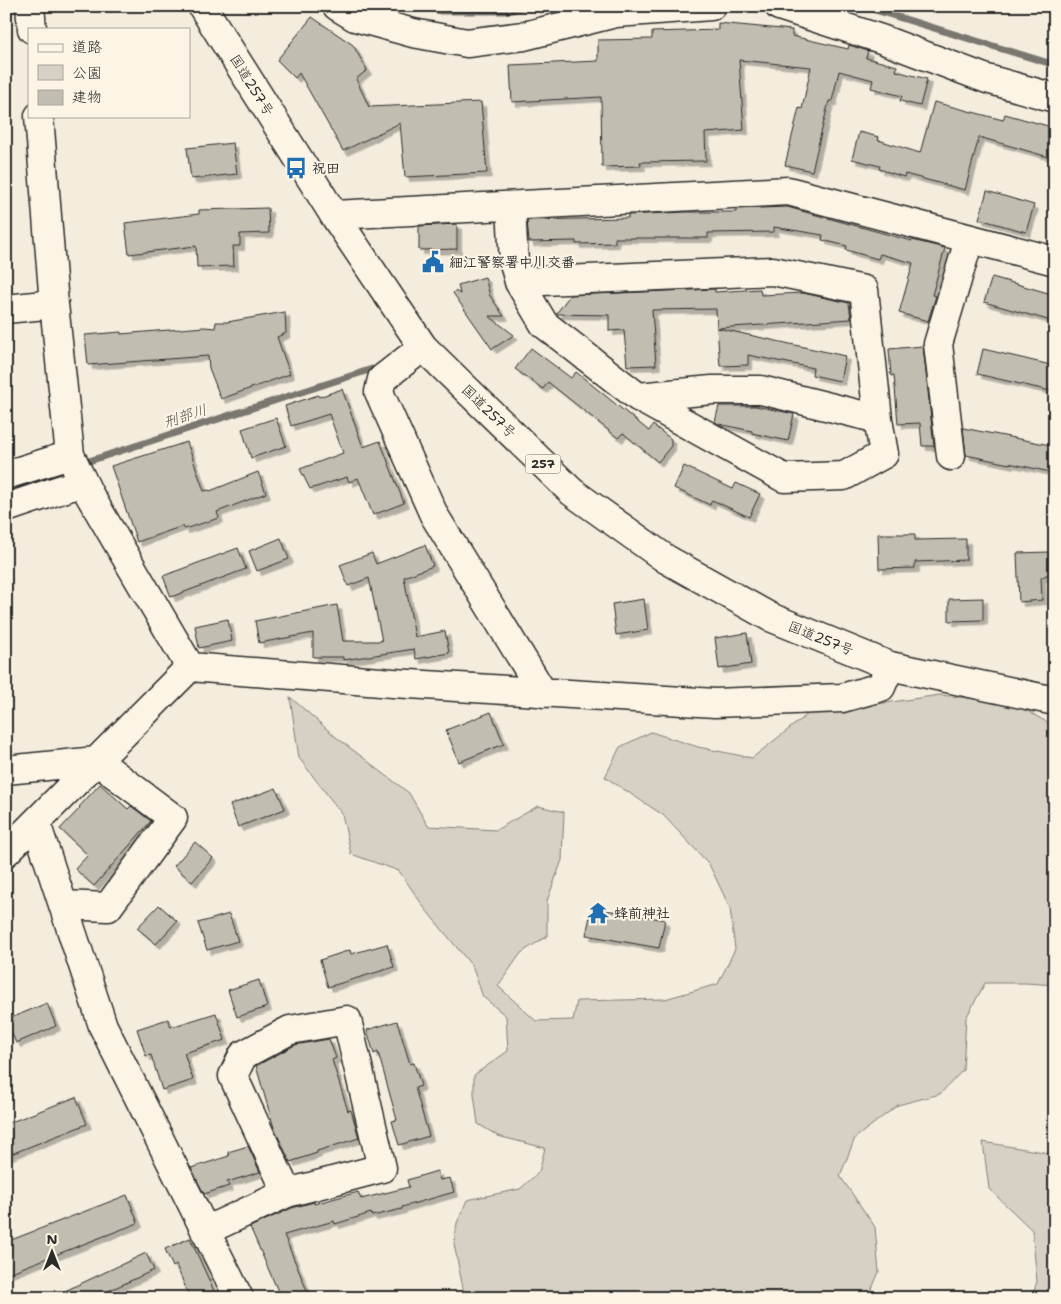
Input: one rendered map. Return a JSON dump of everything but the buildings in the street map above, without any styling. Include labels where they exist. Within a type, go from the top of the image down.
[{"type":"main road","points":[[30,6],[32,28]]},
{"type":"main road","name":"国道257号","points":[[202,6],[334,215],[423,347],[572,492],[666,559],[770,617],[890,666],[1054,698]]},
{"type":"main road","points":[[337,6],[355,17],[467,43],[524,36],[616,13],[711,6]]},
{"type":"main road","points":[[779,6],[881,39],[987,79],[1055,98]]},
{"type":"main road","points":[[39,118],[54,304],[76,467],[190,667]]},
{"type":"main road","points":[[334,215],[788,191],[1055,262]]},
{"type":"main road","points":[[512,206],[514,264],[519,282],[544,324],[638,397],[784,478],[844,476],[884,454],[878,418],[864,290],[773,271],[519,282]]},
{"type":"main road","points":[[951,456],[938,344],[969,240]]},
{"type":"main road","points":[[6,309],[54,304]]},
{"type":"main road","points":[[423,347],[382,379],[379,392],[434,516],[543,693]]},
{"type":"main road","points":[[638,397],[712,390],[761,390],[878,418]]},
{"type":"main road","points":[[6,475],[76,467]]},
{"type":"main road","points":[[6,508],[76,467]]},
{"type":"main road","points":[[6,852],[190,667],[393,683],[715,703],[842,698],[882,687],[890,666]]},
{"type":"main road","points":[[6,770],[97,761],[174,818],[108,907],[63,905]]},
{"type":"main road","points":[[36,823],[103,1026],[238,1298]]},
{"type":"main road","points":[[205,1231],[287,1194],[382,1168],[347,1020],[290,1030],[243,1055],[233,1076],[287,1194]]},
{"type":"green space","points":[[940,695],[1014,703],[1055,727],[1055,985],[985,983],[966,1018],[963,1070],[940,1094],[898,1105],[855,1138],[840,1176],[875,1227],[879,1272],[868,1298],[465,1298],[454,1244],[457,1223],[467,1200],[520,1189],[539,1172],[545,1148],[498,1136],[478,1124],[474,1094],[474,1075],[508,1051],[506,1016],[483,997],[472,966],[426,910],[399,871],[351,854],[342,814],[299,758],[290,697],[336,737],[409,793],[428,826],[496,830],[538,806],[564,812],[562,860],[547,901],[547,936],[521,953],[498,986],[536,1021],[573,1020],[577,1001],[665,999],[718,984],[735,949],[730,908],[709,864],[663,815],[605,777],[620,747],[651,732],[698,747],[752,758],[808,714]]},
{"type":"green space","points":[[983,1142],[1055,1154],[1055,1298],[1032,1298],[1037,1281],[1032,1230],[989,1189]]},
{"type":"waterway","points":[[422,6],[440,11],[509,11],[527,6]]},
{"type":"waterway","points":[[862,6],[1055,65]]},
{"type":"waterway","name":"刑部川","points":[[80,464],[372,369]]},
{"type":"place","name":"祝田","points":[[296,168]]},
{"type":"place","name":"細江警察署中川交番","points":[[433,262]]},
{"type":"place","name":"蜂前神社","points":[[598,913]]}]
